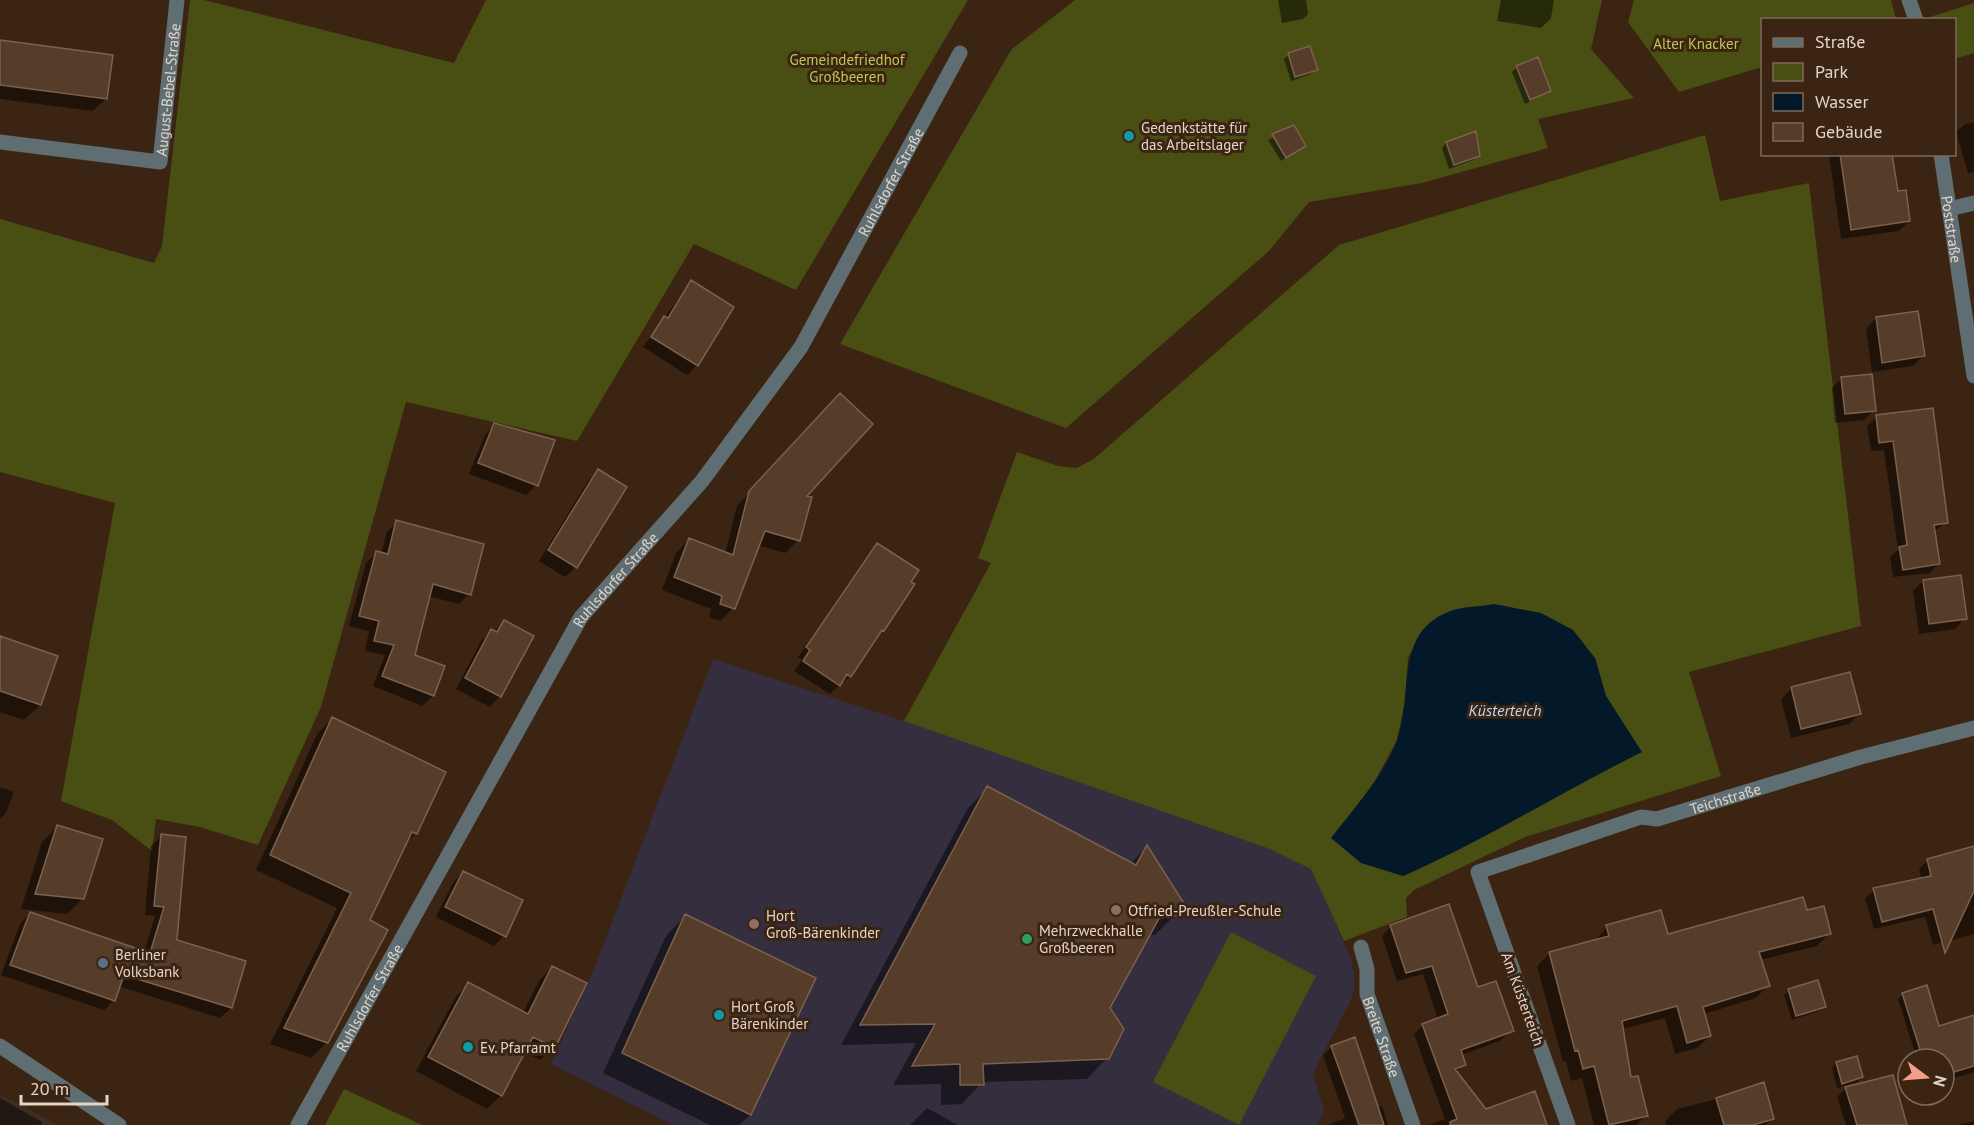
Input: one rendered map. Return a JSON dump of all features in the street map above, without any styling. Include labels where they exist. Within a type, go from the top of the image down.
[{"type":"street","name":"August-Bebel-Straße","points":[[0,142],[160,162],[177,0]]},
{"type":"street","points":[[1909,0],[1915,18]]},
{"type":"street","name":"Ruhlsdorfer Straße","points":[[298,1125],[581,617],[702,482],[801,347],[960,53]]},
{"type":"street","name":"Poststraße","points":[[1941,156],[1974,376]]},
{"type":"street","points":[[1949,209],[1974,202]]},
{"type":"street","name":"Teichstraße","points":[[1478,873],[1641,817],[1657,819],[1861,758],[1974,728]]},
{"type":"street","name":"Am Küsterteich","points":[[1478,873],[1568,1125]]},
{"type":"street","name":"Breite Straße","points":[[1361,946],[1367,969],[1367,994],[1413,1125]]},
{"type":"street","points":[[0,1046],[119,1125]]},
{"type":"shaded area","points":[[713,659],[938,732],[1270,849],[1312,869],[1351,959],[1355,979],[1352,998],[1313,1073],[1324,1111],[1317,1125],[673,1125],[551,1064],[594,969]]},
{"type":"shaded area","points":[[0,1094],[47,1119],[57,1125],[0,1125]]},
{"type":"green space","name":"Gemeindefriedhof Großbeeren","points":[[190,0],[204,0],[454,63],[486,0],[968,0],[796,290],[694,244],[577,441],[406,402],[321,707],[258,845],[200,827],[156,819],[152,851],[112,820],[61,801],[115,503],[0,472],[0,219],[154,263],[162,246]]},
{"type":"green space","points":[[1075,0],[1602,0],[1591,49],[1634,98],[1538,119],[1548,148],[1422,183],[1309,202],[1269,251],[1066,428],[840,344],[1011,50]]},
{"type":"green space","name":"Alter Knacker","points":[[1634,0],[1891,0],[1896,18],[1761,18],[1761,67],[1679,92],[1628,22]]},
{"type":"green space","points":[[1974,3],[1974,53],[1956,59],[1956,18],[1930,17]]},
{"type":"green space","points":[[1705,135],[1720,201],[1809,183],[1861,626],[1689,672],[1721,776],[1525,837],[1414,890],[1406,898],[1407,917],[1344,941],[1311,869],[1270,849],[904,721],[991,563],[978,558],[1017,452],[1058,466],[1077,468],[1095,458],[1339,245]],"holes":[[[1423,629],[1595,658],[1606,696],[1641,752],[1464,847],[1403,876],[1332,839],[1375,781],[1397,740],[1405,701],[1408,658]]]},
{"type":"green space","points":[[1231,932],[1316,976],[1239,1125],[1153,1082]]},
{"type":"green space","points":[[344,1089],[422,1125],[325,1125]]},
{"type":"water","name":"Küsterteich","points":[[1494,604],[1541,613],[1573,630],[1595,658],[1606,696],[1642,752],[1464,847],[1403,876],[1361,863],[1331,838],[1368,791],[1397,740],[1402,723],[1408,668],[1419,635],[1431,622],[1448,612]]},
{"type":"building","points":[[0,40],[113,55],[107,99],[0,85]]},
{"type":"building","points":[[1310,46],[1318,70],[1295,77],[1288,53]]},
{"type":"building","points":[[1538,57],[1551,91],[1530,100],[1516,66]]},
{"type":"building","points":[[1294,125],[1306,146],[1286,158],[1272,134]]},
{"type":"building","points":[[1476,131],[1480,156],[1454,165],[1446,142]]},
{"type":"building","points":[[1840,156],[1892,156],[1898,191],[1906,190],[1910,221],[1851,230]]},
{"type":"building","points":[[691,280],[734,307],[698,366],[651,337],[664,316],[668,318]]},
{"type":"building","points":[[1918,311],[1925,356],[1882,363],[1876,317]]},
{"type":"building","points":[[1872,374],[1876,411],[1845,414],[1841,377]]},
{"type":"building","points":[[840,393],[873,424],[807,496],[812,497],[800,541],[765,531],[735,609],[720,604],[722,596],[674,577],[689,538],[733,555],[749,491]]},
{"type":"building","points":[[1933,408],[1948,523],[1934,525],[1940,564],[1903,570],[1899,547],[1907,545],[1893,441],[1879,443],[1876,415]]},
{"type":"building","points":[[494,423],[555,440],[538,486],[478,463]]},
{"type":"building","points":[[598,469],[627,487],[577,568],[548,550]]},
{"type":"building","points":[[396,520],[484,544],[471,595],[433,584],[415,655],[445,666],[434,696],[382,676],[394,645],[374,641],[379,621],[359,616],[376,551],[388,554]]},
{"type":"building","points":[[877,543],[919,570],[911,582],[915,584],[884,631],[882,630],[851,677],[847,674],[840,686],[803,661],[810,650],[806,647]]},
{"type":"building","points":[[1961,575],[1967,619],[1929,624],[1923,580]]},
{"type":"building","points":[[504,620],[534,636],[501,697],[465,678],[491,629],[497,632]]},
{"type":"building","points":[[0,636],[58,656],[41,705],[0,691]]},
{"type":"building","points":[[1850,672],[1861,714],[1801,729],[1791,687]]},
{"type":"building","points":[[332,717],[446,772],[417,834],[412,832],[370,920],[388,930],[328,1043],[284,1028],[351,893],[270,855]]},
{"type":"building","name":"Mehrzweckhalle Großbeeren","points":[[987,786],[1136,865],[1147,845],[1183,902],[1176,916],[1161,915],[1110,1008],[1124,1029],[1109,1059],[983,1064],[984,1085],[960,1085],[960,1064],[912,1066],[935,1024],[860,1025]]},
{"type":"building","points":[[57,825],[103,839],[84,899],[35,894]]},
{"type":"building","points":[[161,834],[186,837],[177,940],[246,961],[232,1008],[124,975],[115,1001],[10,965],[30,912],[150,953],[164,907],[154,906]]},
{"type":"building","points":[[1974,846],[1974,891],[1945,953],[1933,909],[1882,922],[1873,888],[1931,876],[1927,859]]},
{"type":"building","points":[[463,871],[523,900],[506,937],[445,907]]},
{"type":"building","points":[[1803,897],[1807,910],[1824,906],[1831,934],[1759,952],[1770,986],[1703,1007],[1711,1036],[1687,1043],[1677,1006],[1622,1021],[1631,1077],[1638,1076],[1648,1116],[1609,1125],[1594,1066],[1583,1069],[1578,1050],[1575,1051],[1549,952],[1609,936],[1606,925],[1661,910],[1668,934]]},
{"type":"building","points":[[1449,904],[1478,987],[1496,981],[1514,1031],[1461,1050],[1466,1065],[1455,1069],[1486,1109],[1535,1091],[1547,1125],[1450,1125],[1450,1122],[1457,1119],[1422,1024],[1448,1014],[1432,966],[1406,973],[1390,925]]},
{"type":"building","name":"Hort Groß Bärenkinder","points":[[685,914],[816,978],[751,1115],[622,1053]]},
{"type":"building","points":[[552,966],[587,983],[555,1048],[533,1037],[502,1096],[428,1057],[468,982],[528,1014]]},
{"type":"building","points":[[1818,980],[1826,1007],[1796,1016],[1788,989]]},
{"type":"building","points":[[1927,985],[1939,1026],[1974,1015],[1974,1066],[1956,1071],[1956,1047],[1919,1047],[1902,993]]},
{"type":"building","points":[[1355,1037],[1384,1125],[1359,1125],[1331,1046]]},
{"type":"building","points":[[1857,1056],[1863,1077],[1842,1084],[1836,1062]]},
{"type":"building","points":[[1893,1075],[1896,1086],[1896,1107],[1902,1107],[1907,1125],[1857,1125],[1845,1087]]},
{"type":"building","points":[[1764,1082],[1774,1119],[1753,1125],[1724,1125],[1716,1098]]},
{"type":"place","name":"Gedenkstätte für das Arbeitslager","points":[[1129,136]]},
{"type":"place","name":"Otfried-Preußler-Schule","points":[[1116,910]]},
{"type":"place","name":"Hort Groß-Bärenkinder","points":[[754,924]]},
{"type":"place","name":"Mehrzweckhalle Großbeeren","points":[[1027,939]]},
{"type":"place","name":"Berliner Volksbank","points":[[103,963]]},
{"type":"place","name":"Hort Groß Bärenkinder","points":[[719,1015]]},
{"type":"place","name":"Ev. Pfarramt","points":[[468,1047]]}]
